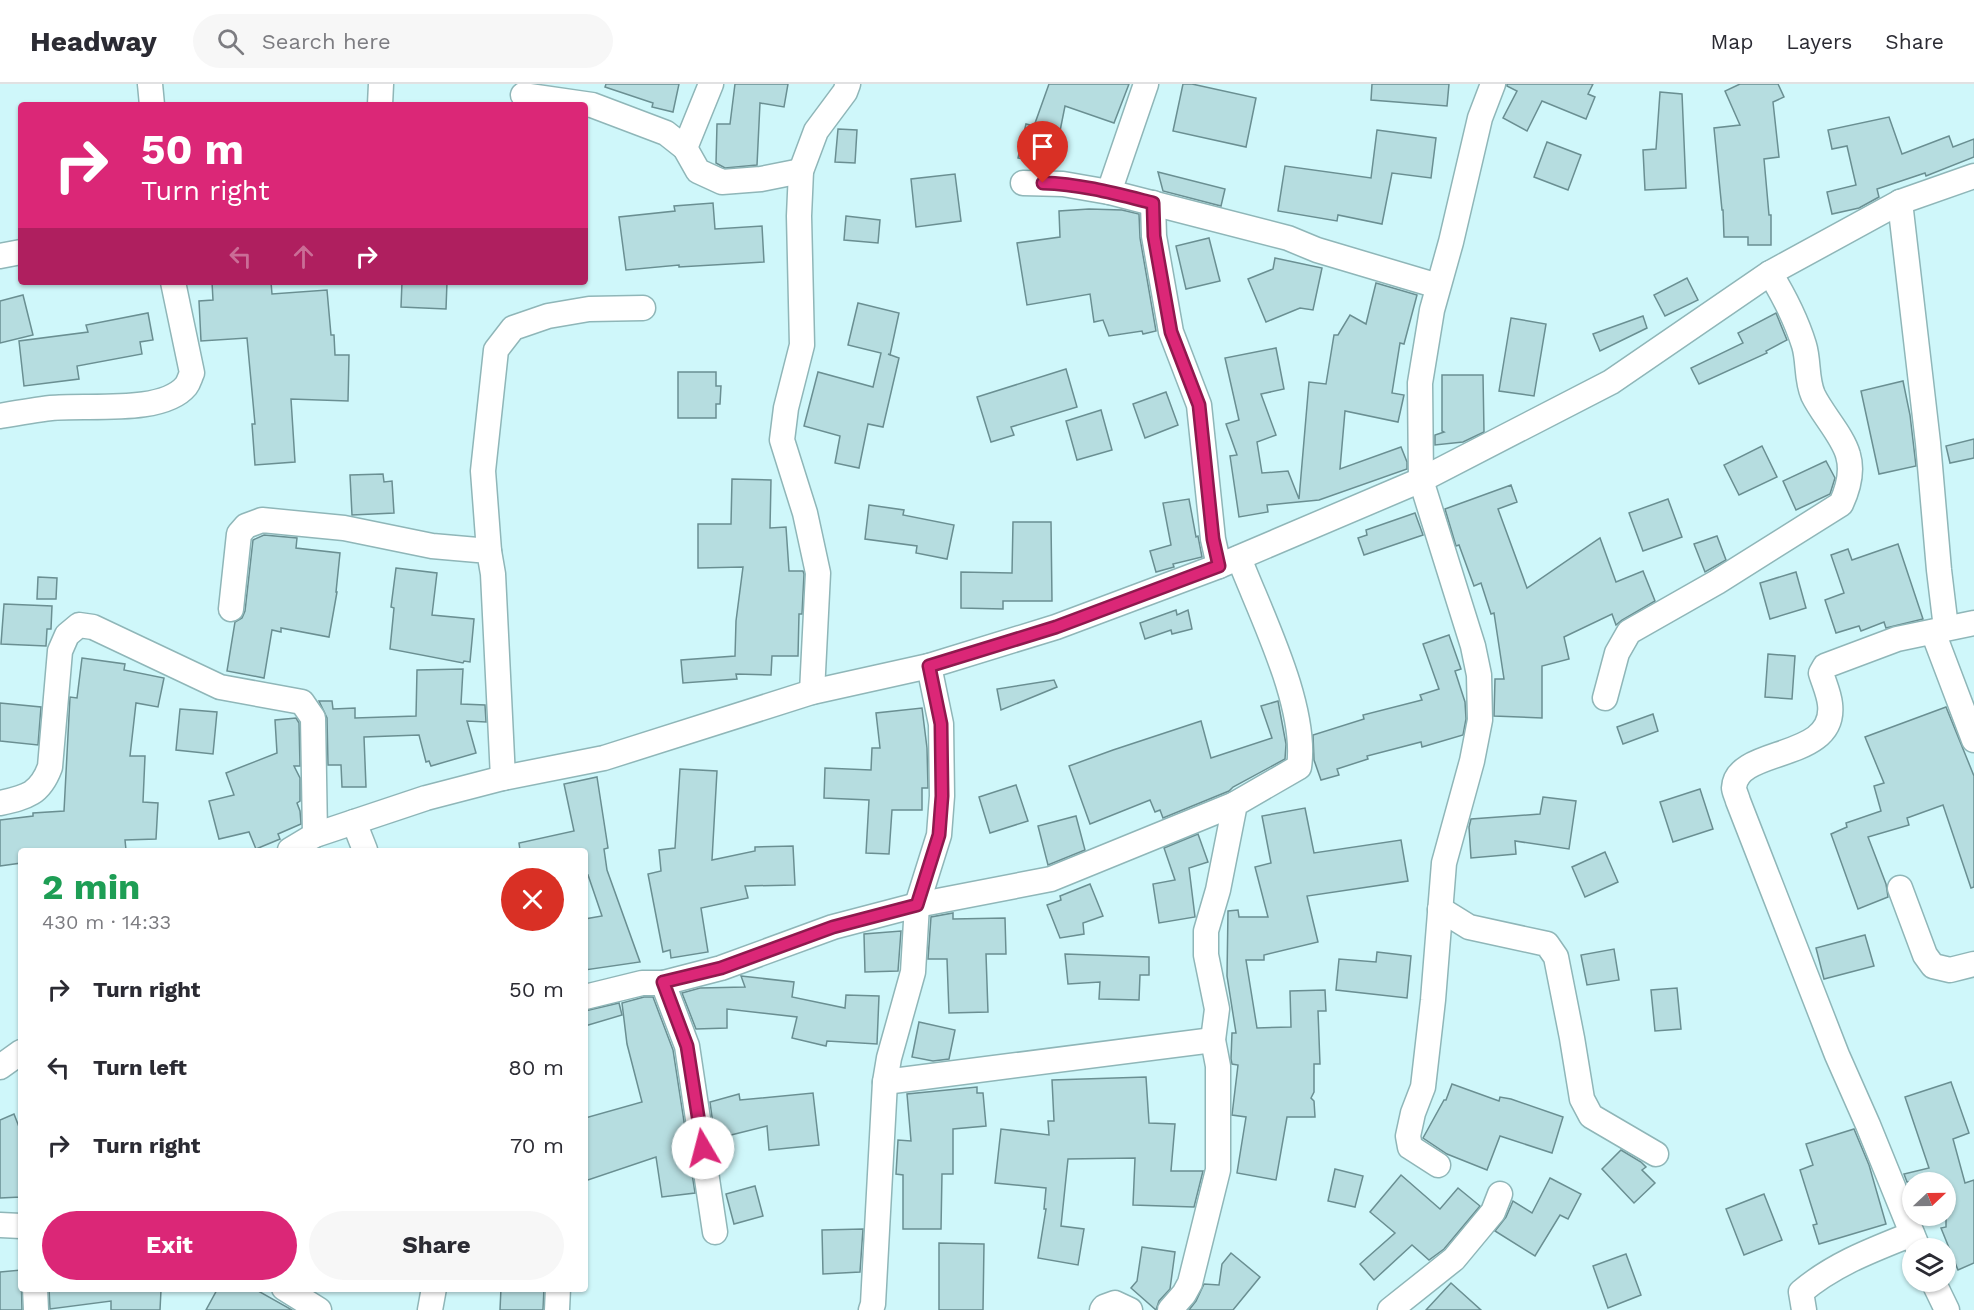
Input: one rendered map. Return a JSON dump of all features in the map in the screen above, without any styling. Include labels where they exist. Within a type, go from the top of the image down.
[{"type":"street","points":[[150,84],[152,102]]},
{"type":"street","points":[[380,102],[381,84]]},
{"type":"street","points":[[685,148],[711,84]]},
{"type":"street","points":[[812,692],[819,573],[805,513],[782,440],[786,408],[802,345],[799,216],[801,171],[816,131],[845,92],[848,84]]},
{"type":"street","points":[[1109,192],[1146,84]]},
{"type":"street","points":[[1438,1165],[1410,1147],[1408,1136],[1413,1113],[1423,1087],[1434,1000],[1444,863],[1472,762],[1480,720],[1479,675],[1454,581],[1421,480],[1420,383],[1432,310],[1451,242],[1480,118],[1493,84]]},
{"type":"street","points":[[523,95],[571,102]]},
{"type":"street","points":[[588,104],[666,133],[685,148],[698,171],[722,182],[761,179],[801,171]]},
{"type":"street","points":[[293,848],[315,835],[426,798],[503,778],[604,758],[812,692],[929,666],[1056,627],[1229,562],[1421,480],[1611,382],[1770,273],[1900,202],[1974,176]]},
{"type":"street","points":[[1023,183],[1063,184],[1109,192],[1288,238],[1317,250],[1438,286]]},
{"type":"street","points":[[1900,202],[1928,443],[1940,630],[1974,740]]},
{"type":"street","points":[[588,996],[721,968],[833,927],[917,905],[1051,879],[1235,804],[1299,767],[1301,750],[1288,682],[1229,562],[1213,539],[1199,405],[1171,332],[1154,236],[1153,203]]},
{"type":"street","points":[[0,256],[18,253]]},
{"type":"street","points":[[1605,698],[1617,653],[1629,632],[1718,582],[1841,504],[1848,489],[1850,465],[1848,453],[1813,394],[1805,347],[1791,308],[1770,273]]},
{"type":"street","points":[[0,416],[52,408],[110,408],[143,404],[177,394],[187,385],[192,373],[174,285]]},
{"type":"street","points":[[503,778],[493,574],[483,471],[496,350],[513,328],[548,316],[589,309],[643,308]]},
{"type":"street","points":[[231,609],[239,534],[246,526],[262,520],[344,528],[432,546],[489,550]]},
{"type":"street","points":[[1914,1238],[1798,958],[1734,787],[1741,772],[1758,762],[1819,737],[1828,724],[1831,705],[1821,673],[1825,666],[1897,639],[1974,622]]},
{"type":"street","points":[[0,803],[36,792],[45,782],[50,767],[60,651],[67,635],[79,625],[93,627],[220,687],[302,702],[313,718],[315,835]]},
{"type":"street","points":[[871,1310],[885,1082],[889,1058],[913,972],[917,905],[939,835],[942,796],[941,724],[929,666]]},
{"type":"street","points":[[1170,1310],[1190,1283],[1218,1170],[1218,1066],[1213,1040],[1217,1009],[1206,955],[1206,931],[1218,890],[1235,804]]},
{"type":"street","points":[[354,822],[364,848]]},
{"type":"street","points":[[1900,888],[1925,955],[1933,966],[1950,970],[1974,964]]},
{"type":"street","points":[[1440,909],[1469,927],[1547,944],[1556,957],[1582,1099],[1592,1116],[1656,1154]]},
{"type":"street","points":[[663,982],[687,1046],[716,1232]]},
{"type":"street","points":[[885,1082],[1213,1040]]},
{"type":"street","points":[[0,1067],[18,1054]]},
{"type":"street","points":[[1390,1310],[1454,1259],[1493,1212],[1500,1194]]},
{"type":"street","points":[[0,1225],[18,1226]]},
{"type":"street","points":[[1804,1310],[1801,1292],[1812,1282],[1843,1262],[1902,1245]]},
{"type":"street","points":[[35,1292],[36,1310]]},
{"type":"street","points":[[290,1292],[319,1310]]},
{"type":"street","points":[[430,1310],[433,1292]]},
{"type":"street","points":[[557,1310],[558,1292]]},
{"type":"street","points":[[1938,1292],[1947,1310]]},
{"type":"street","points":[[1102,1310],[1115,1303],[1130,1310]]},
{"type":"building","points":[[606,84],[679,84],[673,112],[652,107],[653,103],[605,87]]},
{"type":"building","points":[[735,84],[788,84],[784,107],[760,103],[757,165],[725,168],[716,163],[717,124],[730,124]]},
{"type":"building","points":[[1049,84],[1129,84],[1114,123],[1065,106],[1053,166],[1018,158],[1026,124],[1034,126]]},
{"type":"building","points":[[1183,84],[1256,98],[1246,147],[1173,131]]},
{"type":"building","points":[[1372,84],[1449,84],[1447,106],[1371,100]]},
{"type":"building","points":[[1507,84],[1593,84],[1588,94],[1595,97],[1586,119],[1542,101],[1527,131],[1503,118],[1517,91]]},
{"type":"building","points":[[1740,84],[1778,84],[1784,97],[1773,102],[1779,157],[1764,159],[1769,215],[1771,215],[1771,245],[1748,245],[1748,237],[1724,237],[1714,128],[1740,125],[1725,91]]},
{"type":"building","points":[[1660,92],[1682,94],[1686,188],[1645,190],[1643,150],[1656,149]]},
{"type":"building","points":[[1889,117],[1902,154],[1949,136],[1953,147],[1974,139],[1974,157],[1926,176],[1925,173],[1877,189],[1879,197],[1859,208],[1832,214],[1827,192],[1856,185],[1847,146],[1832,149],[1828,130]]},
{"type":"building","points":[[838,129],[857,130],[855,163],[835,162]]},
{"type":"building","points":[[1377,130],[1436,138],[1431,178],[1392,173],[1382,224],[1338,215],[1337,221],[1278,211],[1285,166],[1371,178]]},
{"type":"building","points":[[1547,142],[1581,155],[1568,190],[1534,177]]},
{"type":"building","points":[[1158,172],[1225,189],[1221,206],[1163,191]]},
{"type":"building","points":[[955,174],[961,221],[916,227],[911,179]]},
{"type":"building","points":[[713,203],[715,229],[762,226],[764,262],[679,267],[679,265],[626,270],[619,217],[675,211],[674,206]]},
{"type":"building","points":[[1122,210],[1139,214],[1140,238],[1156,331],[1109,336],[1103,320],[1094,322],[1090,294],[1027,305],[1017,243],[1060,237],[1059,211]]},
{"type":"building","points":[[846,216],[880,220],[878,243],[844,240]]},
{"type":"building","points":[[1209,238],[1220,281],[1186,289],[1176,246]]},
{"type":"building","points":[[1275,258],[1322,268],[1313,310],[1300,308],[1266,322],[1248,279],[1273,269]]},
{"type":"building","points":[[1687,278],[1698,300],[1665,316],[1654,295]]},
{"type":"building","points":[[1376,283],[1417,295],[1404,344],[1400,343],[1392,393],[1404,395],[1398,422],[1345,411],[1340,469],[1401,447],[1407,462],[1407,469],[1319,500],[1267,505],[1268,512],[1239,517],[1230,456],[1237,455],[1226,424],[1239,420],[1225,358],[1276,348],[1284,389],[1261,394],[1276,435],[1257,442],[1262,473],[1288,471],[1299,499],[1309,382],[1326,384],[1334,335],[1338,335],[1350,315],[1366,324]]},
{"type":"building","points":[[212,285],[271,285],[272,294],[327,290],[335,355],[349,355],[348,401],[291,399],[295,462],[255,465],[252,424],[255,424],[247,338],[201,341],[199,301],[213,300]]},
{"type":"building","points":[[402,285],[447,285],[446,309],[401,307]]},
{"type":"building","points":[[23,295],[33,335],[0,343],[0,301]]},
{"type":"building","points":[[858,303],[899,313],[890,355],[899,358],[883,427],[868,424],[859,468],[835,463],[840,436],[804,426],[818,372],[873,387],[881,353],[848,345]]},
{"type":"building","points":[[148,313],[153,340],[140,342],[142,354],[77,366],[79,379],[24,386],[19,341],[88,332],[86,325]]},
{"type":"building","points":[[1776,313],[1787,340],[1766,351],[1767,353],[1699,384],[1691,368],[1743,343],[1738,333]]},
{"type":"building","points":[[1643,316],[1647,328],[1600,351],[1593,334]]},
{"type":"building","points":[[1511,318],[1546,324],[1534,396],[1499,391]]},
{"type":"building","points":[[1066,369],[1077,407],[1011,427],[1014,435],[991,442],[977,397]]},
{"type":"building","points":[[678,372],[716,372],[716,386],[721,386],[720,404],[716,404],[716,418],[678,418]]},
{"type":"building","points":[[1442,375],[1483,375],[1484,432],[1463,442],[1435,445],[1435,435],[1444,432],[1442,431]]},
{"type":"building","points":[[1903,381],[1916,466],[1879,474],[1861,391]]},
{"type":"building","points":[[1166,392],[1178,425],[1145,438],[1133,404]]},
{"type":"building","points":[[1101,410],[1112,450],[1077,460],[1066,421]]},
{"type":"building","points":[[1974,439],[1974,458],[1950,463],[1946,446]]},
{"type":"building","points":[[1762,446],[1777,477],[1739,495],[1724,465]]},
{"type":"building","points":[[1826,461],[1835,478],[1830,494],[1796,510],[1783,481]]},
{"type":"building","points":[[383,474],[384,482],[392,481],[394,513],[352,515],[350,475]]},
{"type":"building","points":[[732,479],[771,480],[770,528],[786,527],[789,571],[803,571],[804,574],[802,614],[799,614],[798,656],[772,656],[771,675],[736,674],[737,679],[683,683],[681,660],[735,656],[736,621],[743,567],[698,568],[698,524],[731,524]]},
{"type":"building","points":[[1511,485],[1517,502],[1498,509],[1527,588],[1600,538],[1616,582],[1643,571],[1655,601],[1616,625],[1612,614],[1564,637],[1569,659],[1542,666],[1542,718],[1494,716],[1495,679],[1504,679],[1494,613],[1491,614],[1481,583],[1474,586],[1459,545],[1456,546],[1445,509]]},
{"type":"building","points":[[1189,499],[1202,557],[1173,564],[1174,567],[1156,572],[1150,551],[1171,545],[1163,503]]},
{"type":"building","points":[[1668,499],[1682,537],[1643,551],[1629,513]]},
{"type":"building","points":[[869,505],[904,510],[903,515],[954,525],[947,559],[916,553],[917,546],[865,539]]},
{"type":"building","points":[[1415,513],[1423,535],[1364,555],[1358,538],[1367,535],[1366,530]]},
{"type":"building","points":[[1013,522],[1051,522],[1052,601],[1003,601],[1003,609],[961,608],[961,572],[1012,573]]},
{"type":"building","points":[[264,535],[297,538],[296,548],[340,553],[337,592],[329,637],[281,628],[281,632],[272,630],[264,678],[227,671],[235,622],[242,618],[245,611],[253,540]]},
{"type":"building","points":[[1717,536],[1726,560],[1705,572],[1694,544]]},
{"type":"building","points":[[1898,544],[1923,619],[1886,628],[1884,622],[1861,631],[1859,626],[1836,633],[1825,600],[1844,593],[1831,555],[1848,549],[1852,560]]},
{"type":"building","points":[[396,568],[437,573],[432,615],[474,619],[470,662],[464,661],[463,663],[390,649],[394,608],[391,607]]},
{"type":"building","points":[[1796,572],[1806,608],[1770,619],[1760,583]]},
{"type":"building","points":[[38,577],[57,578],[56,599],[37,599]]},
{"type":"building","points":[[4,604],[52,606],[51,629],[47,629],[46,646],[1,644]]},
{"type":"building","points":[[1176,610],[1177,615],[1188,610],[1192,629],[1172,634],[1171,630],[1145,639],[1140,623]]},
{"type":"building","points":[[1449,635],[1461,669],[1455,671],[1465,702],[1466,719],[1463,735],[1422,747],[1421,742],[1367,756],[1368,759],[1337,769],[1339,775],[1321,780],[1314,760],[1313,735],[1364,719],[1363,715],[1422,700],[1420,695],[1439,689],[1423,644]]},
{"type":"building","points":[[1768,654],[1795,656],[1792,699],[1765,697]]},
{"type":"building","points":[[82,658],[125,664],[124,670],[164,678],[158,707],[136,703],[130,756],[145,756],[143,802],[158,803],[156,839],[125,840],[126,848],[18,848],[18,863],[0,866],[0,820],[33,816],[33,813],[64,811],[70,697],[77,698]]},
{"type":"building","points":[[463,669],[461,704],[485,705],[486,722],[467,721],[476,753],[431,766],[429,761],[426,762],[419,735],[364,737],[366,787],[342,787],[341,765],[328,765],[327,718],[319,701],[332,701],[333,709],[355,708],[355,718],[416,716],[417,670]]},
{"type":"building","points":[[1054,680],[1057,687],[1001,710],[997,689]]},
{"type":"building","points":[[1278,701],[1286,744],[1285,759],[1229,791],[1163,818],[1160,810],[1155,812],[1150,800],[1090,824],[1069,766],[1201,721],[1211,758],[1272,738],[1261,706]]},
{"type":"building","points":[[0,703],[41,707],[38,745],[0,741]]},
{"type":"building","points":[[1946,707],[1974,776],[1974,887],[1971,888],[1943,805],[1907,818],[1909,825],[1868,837],[1886,884],[1888,897],[1858,909],[1831,834],[1847,827],[1846,823],[1881,811],[1874,786],[1884,783],[1865,737]]},
{"type":"building","points":[[922,708],[927,748],[928,788],[922,788],[922,810],[892,810],[889,854],[866,853],[869,800],[824,798],[825,768],[871,770],[872,748],[880,748],[876,713]]},
{"type":"building","points":[[180,709],[217,712],[213,754],[176,750]]},
{"type":"building","points":[[1653,714],[1658,731],[1623,744],[1617,727]]},
{"type":"building","points":[[296,718],[299,723],[300,766],[294,766],[300,778],[300,801],[297,803],[301,824],[278,834],[280,839],[258,848],[256,848],[249,832],[219,839],[209,801],[234,795],[226,773],[277,753],[275,720]]},
{"type":"building","points":[[680,769],[717,771],[712,860],[755,851],[755,847],[793,846],[795,885],[745,886],[748,898],[701,908],[708,952],[671,958],[670,950],[663,952],[648,874],[661,871],[659,850],[675,848]]},
{"type":"building","points":[[597,777],[608,848],[604,849],[607,870],[640,962],[588,970],[588,918],[602,916],[588,875],[588,848],[520,848],[519,843],[574,831],[564,784]]},
{"type":"building","points":[[1016,785],[1028,821],[990,833],[979,797]]},
{"type":"building","points":[[1700,789],[1713,829],[1673,842],[1660,802]]},
{"type":"building","points":[[1543,797],[1576,801],[1569,849],[1515,841],[1516,854],[1471,858],[1469,827],[1471,819],[1540,814]]},
{"type":"building","points":[[1305,808],[1314,853],[1401,840],[1408,881],[1307,896],[1318,942],[1264,955],[1264,960],[1246,960],[1257,1028],[1291,1027],[1290,991],[1325,990],[1326,1011],[1318,1011],[1320,1064],[1314,1064],[1314,1092],[1311,1098],[1314,1101],[1315,1117],[1287,1117],[1276,1180],[1237,1173],[1246,1117],[1232,1115],[1238,1065],[1232,1064],[1231,1059],[1232,1033],[1236,1033],[1227,976],[1228,911],[1238,910],[1239,917],[1268,917],[1255,867],[1271,863],[1262,816]]},
{"type":"building","points":[[1076,816],[1085,850],[1048,865],[1038,826]]},
{"type":"building","points":[[1198,834],[1208,862],[1189,868],[1195,917],[1159,923],[1153,884],[1175,880],[1164,848]]},
{"type":"building","points":[[1605,852],[1618,882],[1585,897],[1572,867]]},
{"type":"building","points":[[1090,884],[1103,916],[1083,923],[1084,934],[1060,938],[1047,905],[1061,900],[1060,896]]},
{"type":"building","points":[[953,913],[953,919],[1005,918],[1006,954],[986,954],[988,1012],[949,1013],[947,959],[928,959],[931,917]]},
{"type":"building","points":[[901,931],[898,971],[865,972],[864,934]]},
{"type":"building","points":[[1865,935],[1874,966],[1824,979],[1816,948]]},
{"type":"building","points":[[1614,949],[1619,980],[1587,985],[1581,955]]},
{"type":"building","points":[[1377,952],[1411,956],[1407,998],[1336,990],[1339,959],[1376,962]]},
{"type":"building","points":[[1065,954],[1149,957],[1149,975],[1140,975],[1139,1000],[1099,999],[1100,982],[1068,984]]},
{"type":"building","points":[[741,976],[794,982],[792,997],[845,1008],[846,995],[879,996],[877,1044],[827,1041],[826,1046],[792,1038],[797,1017],[727,1009],[727,1028],[696,1029],[682,993],[700,988],[745,987]]},
{"type":"building","points":[[1677,988],[1681,1029],[1655,1031],[1651,990]]},
{"type":"building","points":[[653,997],[673,1050],[695,1193],[662,1197],[656,1157],[588,1180],[588,1117],[642,1102],[627,1044],[622,1003]]},
{"type":"building","points":[[619,1003],[622,1015],[588,1025],[588,1010]]},
{"type":"building","points":[[919,1022],[955,1030],[949,1059],[933,1061],[912,1057]]},
{"type":"building","points":[[1146,1077],[1149,1123],[1175,1124],[1171,1171],[1203,1171],[1194,1207],[1133,1205],[1135,1158],[1068,1159],[1061,1226],[1084,1229],[1078,1265],[1038,1258],[1046,1209],[1044,1209],[1046,1188],[995,1183],[1001,1129],[1049,1135],[1048,1121],[1054,1121],[1052,1080]]},
{"type":"building","points":[[1951,1082],[1969,1133],[1953,1139],[1965,1183],[1974,1180],[1974,1263],[1958,1270],[1956,1238],[1945,1238],[1941,1228],[1956,1226],[1956,1172],[1912,1172],[1929,1168],[1905,1097]]},
{"type":"building","points":[[1452,1084],[1499,1101],[1500,1097],[1511,1099],[1563,1117],[1552,1153],[1500,1136],[1487,1170],[1447,1154],[1423,1138],[1446,1100]]},
{"type":"building","points":[[977,1087],[977,1093],[983,1093],[986,1126],[953,1129],[953,1174],[942,1174],[941,1229],[903,1229],[903,1175],[896,1174],[898,1140],[911,1141],[907,1094]]},
{"type":"building","points":[[813,1093],[819,1145],[769,1150],[767,1126],[715,1139],[710,1102],[739,1094],[740,1100]]},
{"type":"building","points":[[14,1114],[18,1124],[18,1197],[0,1198],[0,1120]]},
{"type":"building","points":[[1854,1129],[1869,1165],[1886,1224],[1819,1244],[1813,1225],[1817,1224],[1800,1170],[1813,1165],[1806,1144]]},
{"type":"building","points":[[1621,1150],[1641,1162],[1646,1167],[1642,1170],[1655,1183],[1634,1203],[1602,1169]]},
{"type":"building","points":[[1335,1169],[1363,1176],[1355,1207],[1328,1201]]},
{"type":"building","points":[[1401,1175],[1440,1209],[1458,1188],[1480,1206],[1444,1249],[1429,1260],[1412,1245],[1374,1280],[1360,1264],[1395,1233],[1370,1212]]},
{"type":"building","points":[[1550,1178],[1581,1194],[1568,1219],[1560,1215],[1535,1256],[1495,1231],[1506,1217],[1513,1201],[1532,1213]]},
{"type":"building","points":[[755,1186],[763,1216],[734,1224],[726,1194]]},
{"type":"building","points":[[1764,1194],[1782,1240],[1744,1255],[1726,1209]]},
{"type":"building","points":[[863,1229],[860,1272],[823,1274],[822,1230]]},
{"type":"building","points":[[939,1243],[984,1244],[983,1310],[939,1310]]},
{"type":"building","points":[[1142,1247],[1175,1252],[1170,1289],[1159,1301],[1156,1310],[1131,1288],[1137,1281]]},
{"type":"building","points":[[1231,1253],[1260,1277],[1233,1310],[1189,1310],[1204,1284],[1219,1285],[1222,1264]]},
{"type":"building","points":[[1626,1254],[1641,1295],[1608,1308],[1593,1266]]},
{"type":"building","points":[[18,1270],[18,1292],[22,1292],[22,1310],[0,1310],[0,1272]]},
{"type":"building","points":[[1451,1283],[1481,1310],[1426,1310]]},
{"type":"building","points":[[49,1292],[161,1292],[160,1310],[111,1310],[111,1301],[50,1309]]},
{"type":"building","points":[[216,1292],[260,1292],[292,1310],[206,1310]]},
{"type":"building","points":[[501,1292],[544,1292],[543,1310],[500,1310]]},
{"type":"route","points":[[703,1148],[687,1046],[663,982],[721,968],[833,927],[917,905],[939,835],[942,796],[941,724],[929,666],[1056,627],[1219,566],[1213,539],[1199,405],[1171,332],[1154,236],[1153,203],[1109,192],[1043,183]]}]
